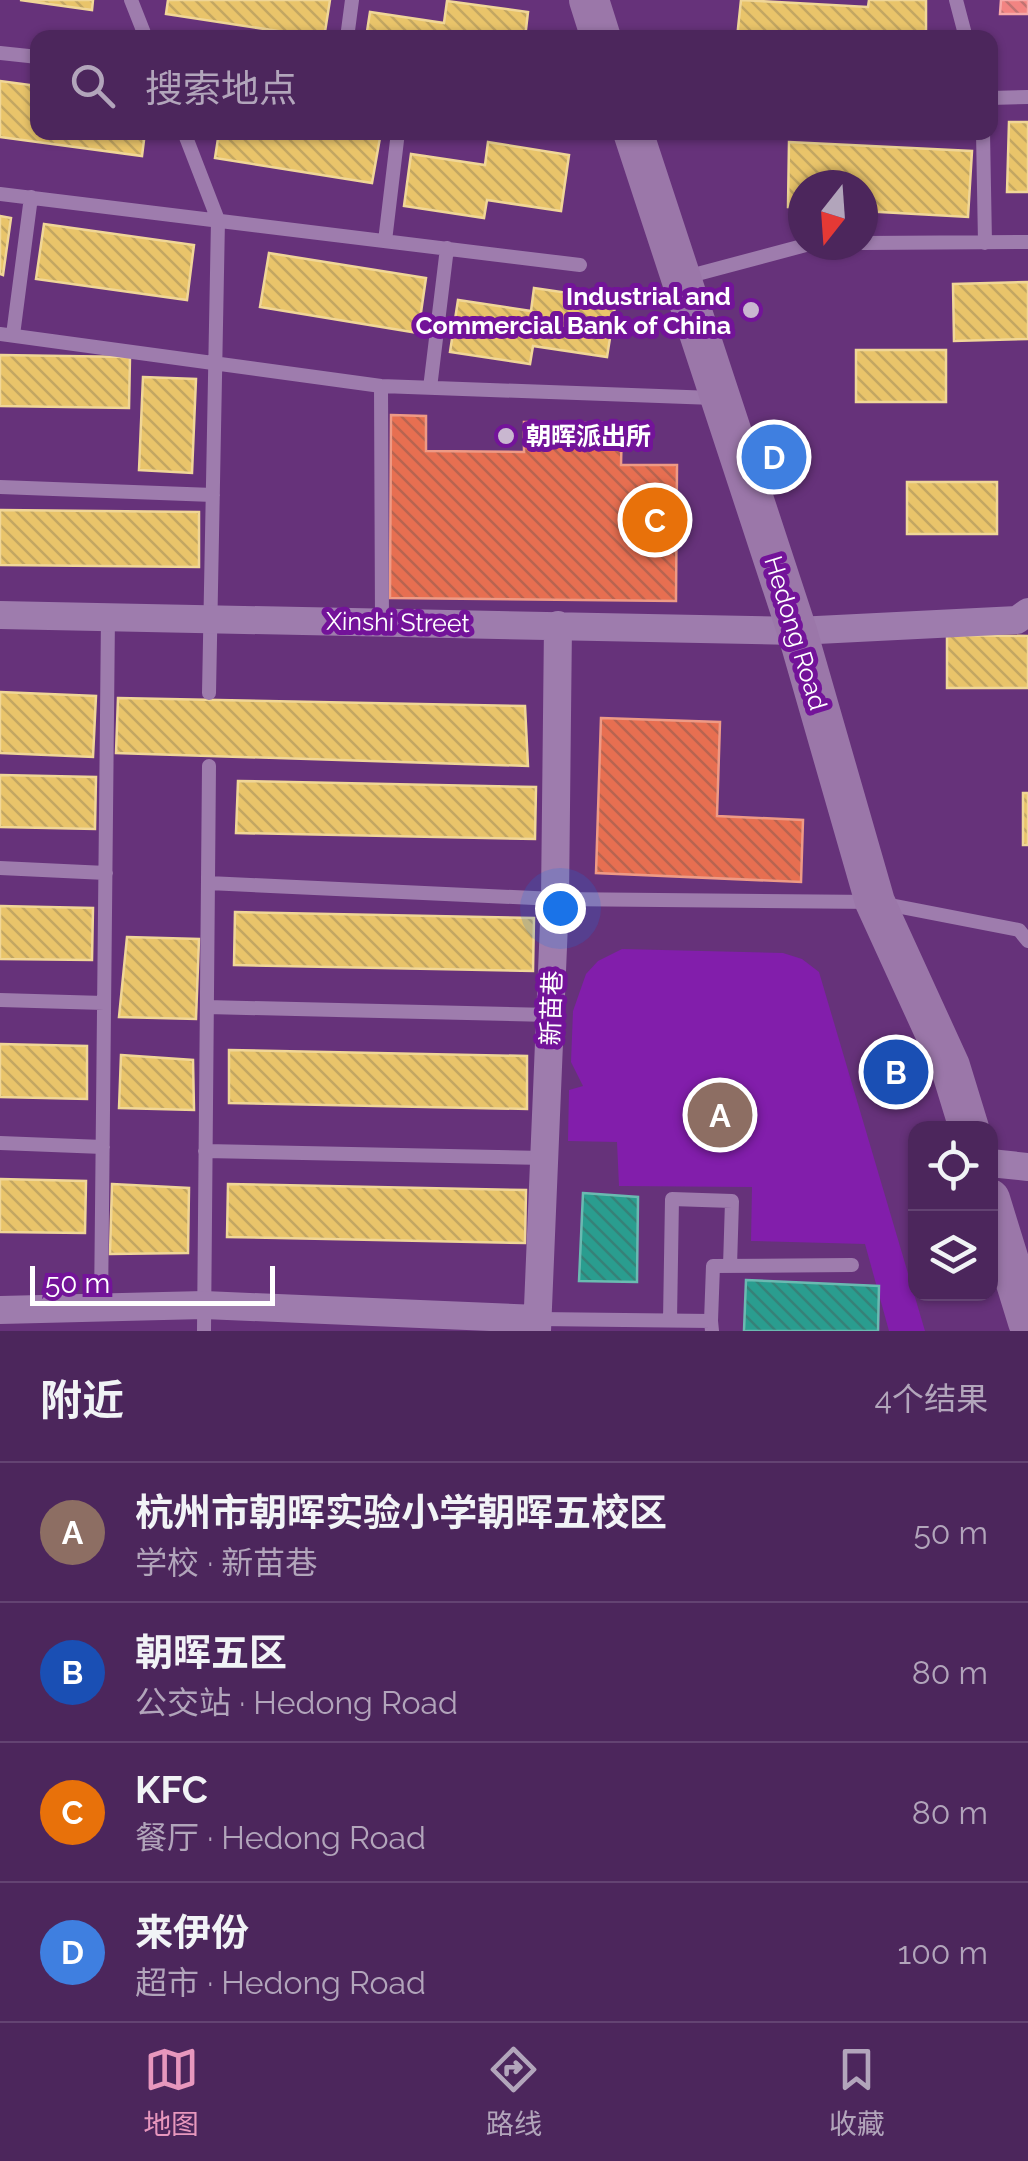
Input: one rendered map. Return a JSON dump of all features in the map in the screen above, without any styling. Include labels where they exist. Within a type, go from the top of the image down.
[{"type":"main road","points":[[589,0],[598,30]]},
{"type":"main road","name":"Hedong Road","points":[[635,140],[797,630],[875,902],[950,1066],[967,1121]]},
{"type":"main road","points":[[994,1211],[1028,1322]]},
{"type":"street","name":"Xinshi Street","points":[[0,615],[797,630],[1017,620],[1028,612]]},
{"type":"street","name":"新苗巷","points":[[538,1325],[555,899],[558,625]]},
{"type":"street","points":[[998,1164],[1028,1167]]},
{"type":"street","points":[[0,1310],[100,1308],[204,1318],[538,1325]]},
{"type":"lane","points":[[132,0],[143,30]]},
{"type":"lane","points":[[349,30],[352,0]]},
{"type":"lane","points":[[956,0],[964,30]]},
{"type":"lane","points":[[0,53],[30,56]]},
{"type":"lane","points":[[998,98],[1028,97]]},
{"type":"lane","points":[[187,140],[218,220],[209,692]]},
{"type":"lane","points":[[385,241],[397,140]]},
{"type":"lane","points":[[983,140],[985,242]]},
{"type":"lane","points":[[0,194],[580,265]]},
{"type":"lane","points":[[31,198],[7,334],[381,386],[720,398]]},
{"type":"lane","points":[[878,243],[1028,242]]},
{"type":"lane","points":[[430,388],[447,248]]},
{"type":"lane","points":[[681,278],[788,250]]},
{"type":"lane","points":[[381,386],[382,621]]},
{"type":"lane","points":[[0,487],[212,495]]},
{"type":"lane","points":[[100,1308],[108,616]]},
{"type":"lane","points":[[204,1318],[208,766]]},
{"type":"lane","points":[[0,868],[106,873]]},
{"type":"lane","points":[[208,883],[555,899],[875,902],[1019,930],[1028,941]]},
{"type":"lane","points":[[0,1000],[104,1003]]},
{"type":"lane","points":[[206,1007],[550,1014]]},
{"type":"lane","points":[[0,1143],[102,1146]]},
{"type":"lane","points":[[205,1151],[544,1158]]},
{"type":"lane","points":[[670,1320],[672,1200],[732,1201],[730,1266]]},
{"type":"lane","points":[[538,1325],[670,1320],[712,1326],[713,1266],[852,1266]]},
{"type":"shaded area","points":[[622,949],[783,953],[802,959],[819,972],[908,1273],[908,1301],[916,1301],[925,1331],[889,1331],[865,1244],[751,1241],[752,1187],[619,1186],[617,1142],[568,1141],[569,1090],[583,1086],[571,1062],[573,1011],[586,974],[598,961]]},
{"type":"building: 住宅","points":[[20,0],[93,0],[92,10]]},
{"type":"building: 住宅","points":[[168,0],[330,0],[325,30],[271,30],[166,14]]},
{"type":"building: 住宅","points":[[741,0],[868,7],[869,0],[926,0],[926,30],[738,30]]},
{"type":"building: 住宅","points":[[447,1],[528,12],[526,30],[367,30],[370,12],[444,23]]},
{"type":"building: 住宅","points":[[0,81],[30,85],[30,140],[144,140],[142,156],[0,137]]},
{"type":"building: 住宅","points":[[1009,122],[1028,122],[1028,192],[1007,192]]},
{"type":"building: 住宅","points":[[218,140],[380,140],[372,183],[215,158]]},
{"type":"building: 住宅","points":[[488,142],[569,155],[561,211],[487,200],[484,218],[404,206],[411,154],[485,165]]},
{"type":"building: 住宅","points":[[789,142],[972,151],[968,217],[878,212],[878,170],[789,170]]},
{"type":"building: 住宅","points":[[0,216],[11,218],[3,275],[0,274]]},
{"type":"building: 住宅","points":[[44,224],[194,245],[187,300],[36,279]]},
{"type":"building: 住宅","points":[[269,253],[426,278],[418,333],[260,307]]},
{"type":"building: 住宅","points":[[1028,282],[1028,339],[954,341],[953,284]]},
{"type":"building: 住宅","points":[[534,288],[616,300],[607,357],[533,346],[530,364],[450,352],[458,300],[531,311]]},
{"type":"building: 住宅","points":[[856,350],[946,350],[946,402],[856,402]]},
{"type":"building: 住宅","points":[[0,355],[130,357],[129,408],[0,406]]},
{"type":"building: 住宅","points":[[143,377],[196,379],[192,473],[139,470]]},
{"type":"building: 住宅","points":[[907,482],[997,482],[997,534],[907,534]]},
{"type":"building: 住宅","points":[[0,510],[199,512],[199,567],[0,565]]},
{"type":"building: 住宅","points":[[947,635],[1028,636],[1028,688],[947,688]]},
{"type":"building: 住宅","points":[[0,692],[96,696],[93,757],[0,753]]},
{"type":"building: 住宅","points":[[118,698],[525,706],[528,766],[116,753]]},
{"type":"building: 住宅","points":[[0,775],[96,777],[95,829],[0,827]]},
{"type":"building: 住宅","points":[[238,781],[536,787],[535,839],[236,833]]},
{"type":"building: 住宅","points":[[1023,793],[1028,793],[1028,845],[1023,845]]},
{"type":"building: 住宅","points":[[0,906],[93,908],[92,960],[0,959]]},
{"type":"building: 住宅","points":[[235,912],[534,918],[533,971],[234,965]]},
{"type":"building: 住宅","points":[[127,937],[199,939],[196,1019],[119,1017]]},
{"type":"building: 住宅","points":[[0,1044],[87,1046],[87,1099],[0,1097]]},
{"type":"building: 住宅","points":[[229,1050],[527,1056],[527,1109],[229,1103]]},
{"type":"building: 住宅","points":[[121,1055],[193,1060],[194,1110],[119,1108]]},
{"type":"building: 住宅","points":[[0,1179],[86,1181],[85,1233],[0,1232]]},
{"type":"building: 住宅","points":[[112,1184],[189,1188],[188,1253],[110,1254]]},
{"type":"building: 住宅","points":[[228,1184],[526,1190],[525,1243],[227,1237]]},
{"type":"building: 商业","points":[[391,415],[426,416],[426,451],[524,452],[524,422],[622,423],[621,465],[677,465],[676,601],[390,598]]},
{"type":"building: 商业","points":[[601,718],[720,722],[717,816],[803,820],[801,882],[596,873]]},
{"type":"building: 学校","points":[[583,1193],[638,1197],[637,1282],[579,1281]]},
{"type":"building: 学校","points":[[746,1280],[879,1286],[878,1331],[744,1331]]},
{"type":"building: 医疗","points":[[1001,0],[1028,0],[1028,14],[1000,14]]},
{"type":"place","name":"Industrial and Commercial Bank of China","points":[[751,310]]},
{"type":"place","name":"朝晖派出所","points":[[506,436]]},
{"type":"place","name":"来伊份","points":[[774,457]]},
{"type":"place","name":"KFC","points":[[655,520]]},
{"type":"place","name":"朝晖五区","points":[[896,1072]]},
{"type":"place","name":"杭州市朝晖实验小学朝晖五校区","points":[[720,1115]]}]
